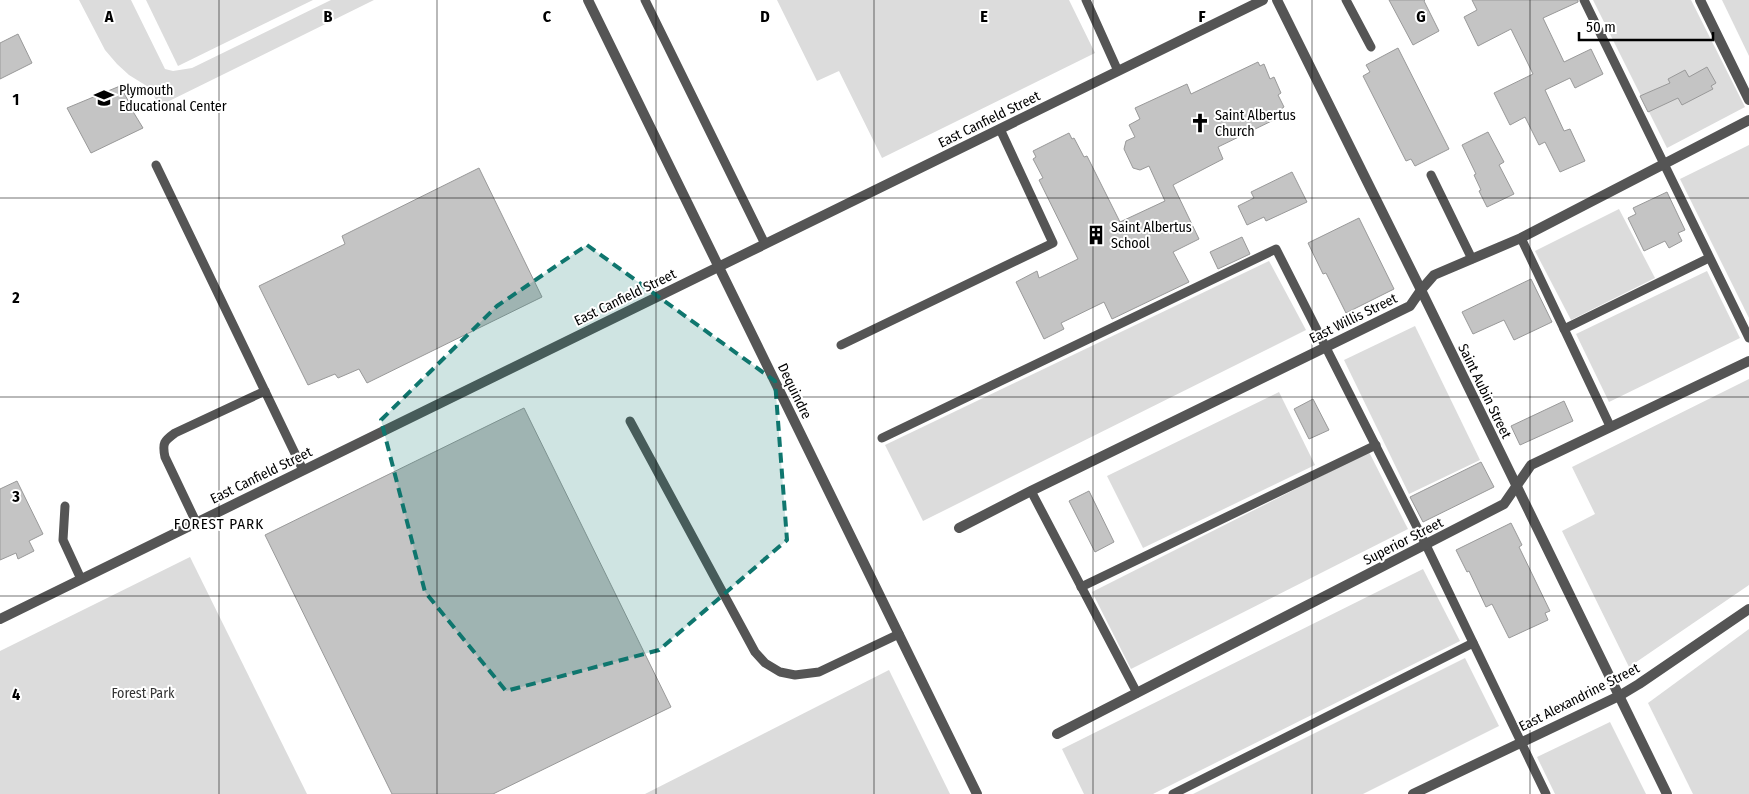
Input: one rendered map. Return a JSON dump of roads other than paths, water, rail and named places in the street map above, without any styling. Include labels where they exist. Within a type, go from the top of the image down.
[{"type":"street","name":"Dequindre","points":[[588,0],[977,794]]},
{"type":"street","name":"East Canfield Street","points":[[0,619],[1263,0]]},
{"type":"street","name":"Saint Aubin Street","points":[[1277,0],[1667,794]]},
{"type":"street","points":[[1700,0],[1749,100]]},
{"type":"street","name":"East Willis Street","points":[[959,528],[1410,306],[1434,275],[1521,238],[1749,120]]},
{"type":"street","name":"Superior Street","points":[[1057,734],[1504,504],[1531,465],[1749,361]]},
{"type":"street","name":"East Alexandrine Street","points":[[1413,794],[1619,696],[1749,609]]},
{"type":"lane","points":[[645,0],[765,244]]},
{"type":"lane","points":[[1086,0],[1118,70]]},
{"type":"lane","points":[[1346,0],[1371,47]]},
{"type":"lane","points":[[1584,0],[1749,338]]},
{"type":"lane","points":[[841,345],[1053,243],[1000,129]]},
{"type":"lane","points":[[156,165],[303,470]]},
{"type":"lane","points":[[1431,175],[1472,259]]},
{"type":"lane","points":[[1521,238],[1610,426]]},
{"type":"lane","points":[[882,438],[1276,249],[1426,545],[1546,794]]},
{"type":"lane","points":[[1564,328],[1709,258]]},
{"type":"lane","points":[[196,522],[165,457],[163,448],[165,441],[175,433],[265,391]]},
{"type":"lane","points":[[630,421],[756,652],[765,663],[780,672],[796,675],[819,672],[899,634]]},
{"type":"lane","points":[[1081,587],[1376,445]]},
{"type":"lane","points":[[1031,491],[1137,693]]},
{"type":"lane","points":[[65,506],[63,540],[81,579]]},
{"type":"lane","points":[[1173,794],[1473,643]]},
{"type":"place","name":"Plymouth Educational Center","points":[[104,98]]},
{"type":"place","name":"Saint Albertus Church","points":[[1200,123]]},
{"type":"place","name":"Saint Albertus School","points":[[1096,235]]},
{"type":"district","name":"FOREST PARK","points":[[219,524]]},
{"type":"park label","name":"Forest Park","points":[[143,693]]}]
